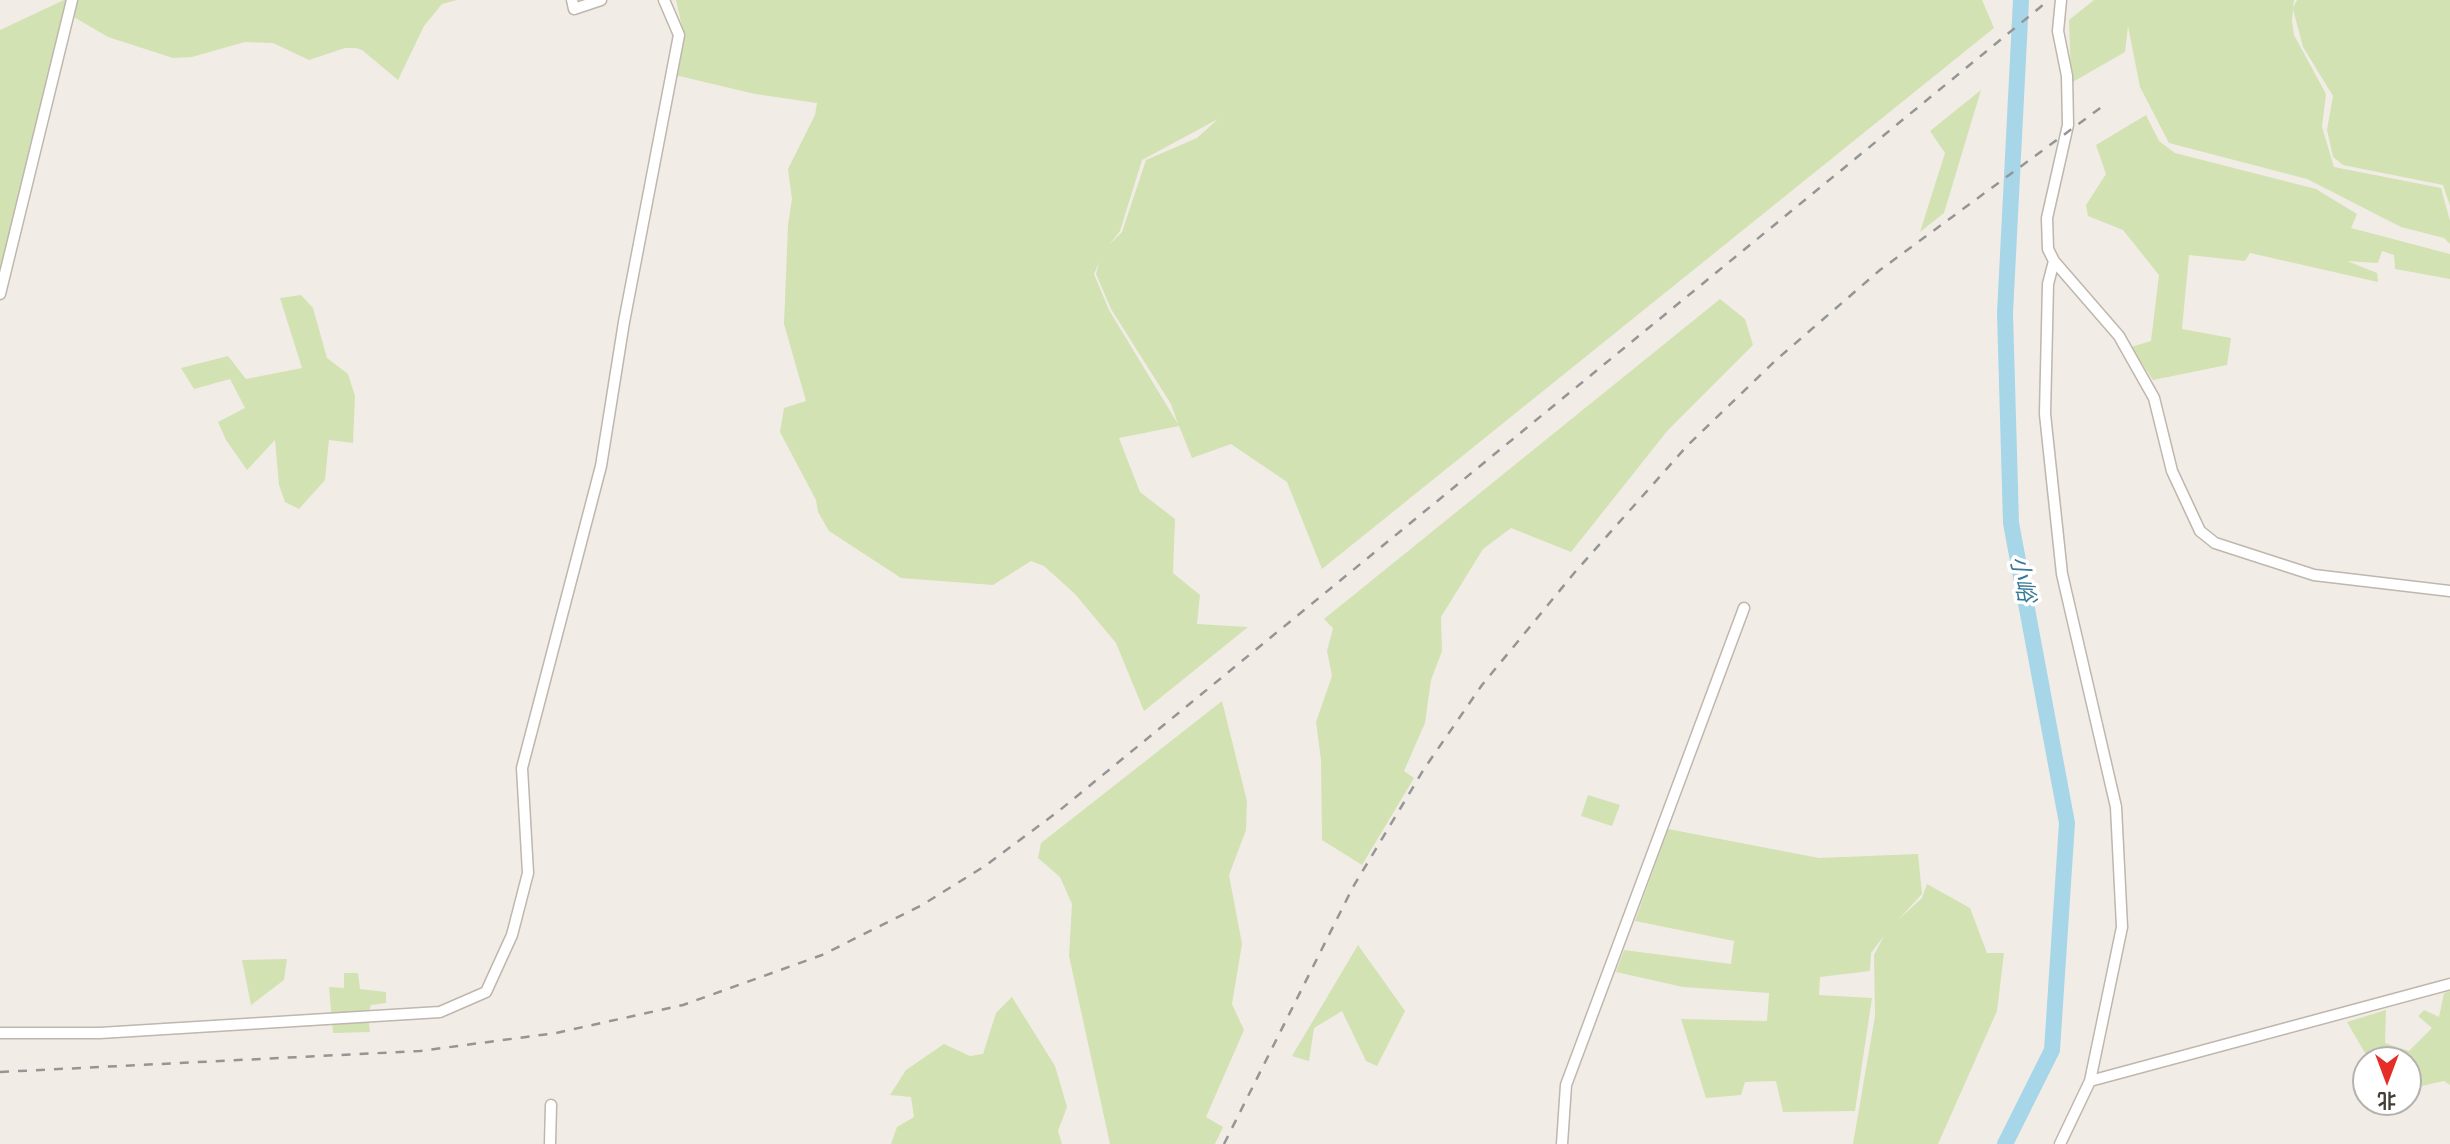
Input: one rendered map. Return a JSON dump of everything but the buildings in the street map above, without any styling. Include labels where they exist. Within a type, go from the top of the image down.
[{"type":"street","points":[[0,294],[72,0]]},
{"type":"street","points":[[572,0],[574,9],[601,0]]},
{"type":"street","points":[[0,1033],[100,1033],[440,1012],[486,992],[512,935],[528,873],[522,768],[601,466],[679,35],[664,0]]},
{"type":"street","points":[[2061,0],[2058,31],[2067,76],[2068,125],[2047,218],[2048,249],[2054,261],[2119,336],[2154,398],[2172,471],[2200,531],[2215,543],[2314,575],[2450,592]]},
{"type":"street","points":[[2054,261],[2048,284],[2045,414],[2062,574],[2116,807],[2122,927],[2090,1081],[2060,1144]]},
{"type":"street","points":[[1562,1144],[1566,1085],[1744,608]]},
{"type":"street","points":[[2090,1081],[2450,984]]},
{"type":"street","points":[[550,1144],[551,1105]]},
{"type":"green space","points":[[64,0],[70,0],[0,288],[0,30]]},
{"type":"green space","points":[[73,0],[457,0],[442,4],[424,26],[398,80],[356,48],[345,48],[309,60],[273,43],[245,42],[192,57],[173,58],[108,37],[72,16]]},
{"type":"green space","points":[[676,0],[1982,0],[1994,28],[1322,569],[1287,482],[1231,444],[1192,458],[1179,426],[1119,438],[1140,492],[1175,519],[1173,573],[1200,595],[1197,624],[1248,627],[1144,711],[1116,643],[1075,594],[1044,566],[1031,561],[993,585],[901,578],[829,531],[818,512],[816,500],[780,432],[784,408],[806,401],[784,324],[788,225],[792,199],[788,169],[815,115],[817,103],[755,94],[675,75],[682,27]],"holes":[[[1218,119],[1197,138],[1146,160],[1122,232],[1109,245],[1120,231],[1142,160]],[[1099,262],[1096,274],[1111,309],[1171,404],[1178,424],[1109,310],[1094,274]]]},
{"type":"green space","points":[[2094,0],[2294,0],[2293,8],[2297,0],[2450,0],[2450,206],[2443,185],[2343,165],[2333,157],[2327,130],[2333,96],[2303,47],[2293,9],[2292,21],[2294,35],[2326,94],[2322,127],[2334,167],[2441,188],[2450,221],[2450,244],[2444,238],[2401,227],[2307,179],[2169,143],[2140,87],[2128,26],[2125,52],[2071,83],[2069,20]]},
{"type":"green space","points":[[1981,90],[1944,213],[1920,232],[1945,153],[1930,131]]},
{"type":"green space","points":[[2146,115],[2159,141],[2175,153],[2316,189],[2357,214],[2351,228],[2450,254],[2450,279],[2395,269],[2394,255],[2382,251],[2378,263],[2347,261],[2377,273],[2378,282],[2250,253],[2245,261],[2189,255],[2182,329],[2231,338],[2227,365],[2153,380],[2131,347],[2151,341],[2159,275],[2123,230],[2088,216],[2086,205],[2106,174],[2096,145]]},
{"type":"green space","points":[[301,295],[313,308],[327,358],[348,374],[355,396],[353,443],[329,440],[325,480],[299,509],[285,502],[279,485],[275,440],[247,470],[226,440],[218,422],[245,408],[230,379],[194,389],[181,368],[228,356],[246,379],[302,368],[280,298]]},
{"type":"green space","points":[[1720,299],[1745,319],[1753,345],[1668,430],[1571,552],[1511,528],[1483,549],[1441,617],[1442,651],[1431,680],[1425,723],[1404,771],[1414,778],[1362,865],[1322,840],[1321,760],[1316,722],[1332,676],[1327,651],[1333,628],[1324,619]]},
{"type":"green space","points":[[1222,701],[1247,801],[1246,830],[1229,875],[1242,944],[1232,1004],[1244,1030],[1206,1117],[1223,1127],[1215,1144],[1110,1144],[1069,956],[1072,904],[1060,877],[1038,858],[1041,843]]},
{"type":"green space","points":[[1588,795],[1620,805],[1612,826],[1581,816]]},
{"type":"green space","points":[[1668,829],[1819,858],[1918,854],[1922,894],[1898,920],[1922,898],[1927,884],[1970,908],[1987,953],[2004,953],[1997,1011],[1938,1144],[1853,1144],[1875,1016],[1874,955],[1884,936],[1871,953],[1870,971],[1820,977],[1819,995],[1872,998],[1855,1111],[1783,1112],[1776,1081],[1745,1082],[1741,1095],[1706,1098],[1681,1019],[1767,1021],[1769,993],[1683,987],[1616,972],[1624,950],[1731,964],[1734,941],[1635,921]]},
{"type":"green space","points":[[1358,945],[1405,1011],[1377,1066],[1366,1061],[1342,1011],[1314,1028],[1309,1061],[1292,1056]]},
{"type":"green space","points":[[287,959],[284,980],[251,1005],[242,960]]},
{"type":"green space","points":[[344,973],[358,973],[360,989],[386,992],[386,1003],[371,1005],[368,1015],[370,1032],[333,1033],[329,987],[344,988]]},
{"type":"green space","points":[[2450,991],[2450,1085],[2444,1081],[2422,1086],[2422,1046],[2414,1046],[2432,1028],[2418,1016],[2424,1010],[2439,1017],[2444,993]]},
{"type":"green space","points":[[1012,997],[1055,1066],[1067,1107],[1058,1131],[1062,1144],[891,1144],[897,1127],[914,1117],[911,1097],[890,1095],[906,1070],[944,1044],[970,1056],[983,1054],[996,1013]]},
{"type":"green space","points":[[2386,1010],[2385,1043],[2394,1046],[2361,1046],[2347,1022]]},
{"type":"waterway","name":"小峪","points":[[2005,1144],[2052,1050],[2067,823],[2011,523],[2005,313],[2021,0]]},
{"type":"railway","points":[[0,1072],[420,1051],[556,1033],[683,1005],[822,955],[922,905],[985,866],[1060,810],[2049,0]]},
{"type":"railway","points":[[1224,1144],[1353,887],[1424,769],[1482,685],[1575,572],[1687,446],[1776,360],[1880,270],[2107,103]]}]
